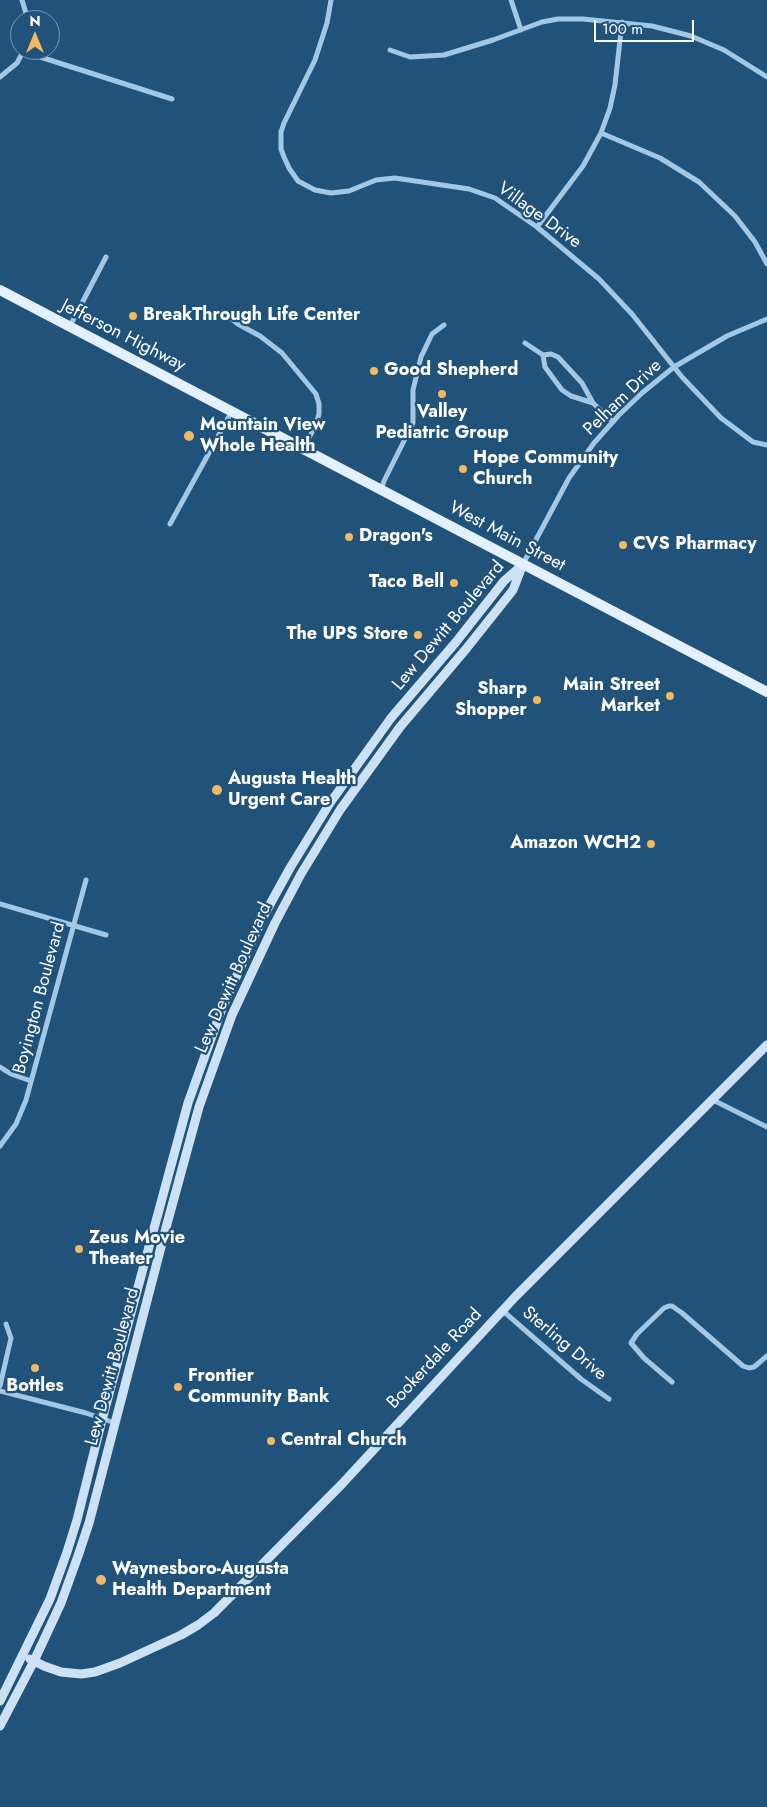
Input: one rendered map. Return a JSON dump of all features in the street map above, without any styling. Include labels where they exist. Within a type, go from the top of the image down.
[{"type":"main road","name":"Jefferson Highway","points":[[0,290],[232,410]]},
{"type":"main road","name":"West Main Street","points":[[232,410],[767,692]]},
{"type":"main road","name":"Lew Dewitt Boulevard","points":[[0,1701],[50,1599],[67,1552],[188,1103],[220,1011],[264,917],[290,868],[330,803],[391,718],[456,642],[504,581],[523,564]]},
{"type":"main road","name":"Lew Dewitt Boulevard","points":[[0,1726],[34,1661],[61,1603],[78,1556],[199,1107],[232,1015],[275,923],[301,874],[340,810],[400,727],[513,590],[523,564]]},
{"type":"main road","name":"Bookerdale Road","points":[[23,1656],[50,1669],[67,1673],[95,1672],[134,1657],[206,1620],[234,1595],[341,1485],[502,1310],[767,1044]]},
{"type":"street","name":"Village Drive","points":[[331,0],[327,24],[315,60],[284,123],[280,140],[288,168],[298,180],[307,187],[323,192],[340,193],[376,180],[395,178],[441,184],[482,193],[506,205],[537,227],[611,291],[697,394],[721,418],[753,442],[767,446]]},
{"type":"street","points":[[511,0],[521,30]]},
{"type":"street","points":[[390,50],[410,58],[444,55],[542,22],[583,18],[652,26],[691,36],[724,50],[767,77]]},
{"type":"street","points":[[537,227],[583,166],[601,133],[614,91],[622,22]]},
{"type":"street","points":[[0,77],[19,60]]},
{"type":"street","points":[[49,60],[172,99]]},
{"type":"street","points":[[601,133],[660,158],[712,192],[735,216],[755,242],[767,264]]},
{"type":"street","points":[[70,326],[106,257]]},
{"type":"street","points":[[223,312],[282,353],[316,394],[319,414],[303,448]]},
{"type":"street","name":"Pelham Drive","points":[[523,564],[569,478],[594,443],[613,422],[642,393],[674,367],[727,336],[767,319]]},
{"type":"street","points":[[381,490],[413,423],[413,390],[421,356],[432,334],[444,325]]},
{"type":"street","points":[[525,343],[543,355],[551,354],[558,356],[582,383],[593,403],[613,422]]},
{"type":"street","points":[[543,355],[545,367],[562,390],[571,396],[593,403]]},
{"type":"street","points":[[170,524],[232,410]]},
{"type":"street","name":"Boyington Boulevard","points":[[0,1146],[16,1124],[26,1100],[86,880]]},
{"type":"street","points":[[0,904],[106,935]]},
{"type":"street","points":[[0,1067],[16,1076],[31,1081]]},
{"type":"street","points":[[713,1100],[767,1127]]},
{"type":"street","points":[[188,1103],[199,1107]]},
{"type":"street","points":[[672,1382],[638,1352],[631,1343],[637,1334],[668,1306],[672,1306],[743,1366],[754,1367],[767,1356]]},
{"type":"street","name":"Sterling Drive","points":[[502,1310],[581,1379],[609,1399]]},
{"type":"street","points":[[0,1386],[12,1338],[6,1324]]},
{"type":"street","points":[[0,1390],[86,1413],[115,1423]]},
{"type":"place","name":"BreakThrough Life Center","points":[[133,316]]},
{"type":"place","name":"Good Shepherd","points":[[374,371]]},
{"type":"place","name":"Valley Pediatric Group","points":[[442,394]]},
{"type":"place","name":"Mountain View Whole Health","points":[[189,436]]},
{"type":"place","name":"Hope Community Church","points":[[463,469]]},
{"type":"place","name":"Dragon's","points":[[349,537]]},
{"type":"place","name":"CVS Pharmacy","points":[[623,545]]},
{"type":"place","name":"Taco Bell","points":[[454,583]]},
{"type":"place","name":"The UPS Store","points":[[418,635]]},
{"type":"place","name":"Main Street Market","points":[[670,696]]},
{"type":"place","name":"Sharp Shopper","points":[[537,700]]},
{"type":"place","name":"Augusta Health Urgent Care","points":[[217,790]]},
{"type":"place","name":"Amazon WCH2","points":[[651,844]]},
{"type":"place","name":"Zeus Movie Theater","points":[[79,1249]]},
{"type":"place","name":"Bottles","points":[[35,1368]]},
{"type":"place","name":"Frontier Community Bank","points":[[178,1387]]},
{"type":"place","name":"Central Church","points":[[271,1441]]},
{"type":"place","name":"Waynesboro-Augusta Health Department","points":[[101,1580]]}]
